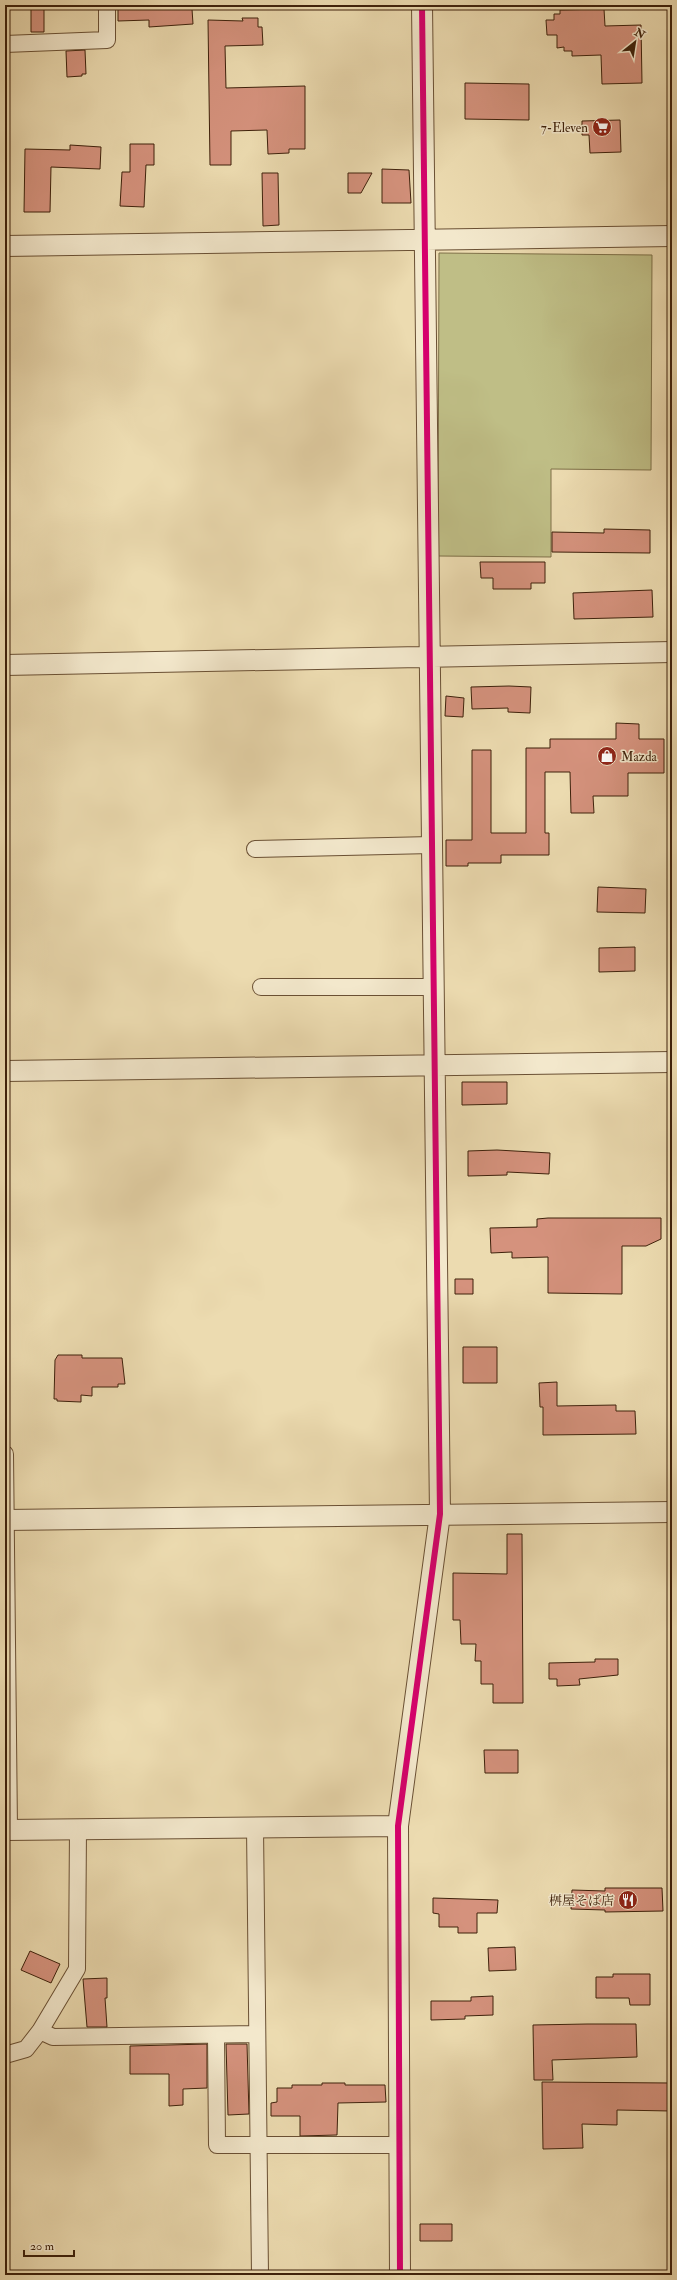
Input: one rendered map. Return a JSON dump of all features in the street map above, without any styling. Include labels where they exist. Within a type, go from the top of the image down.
[{"type":"street","points":[[5,44],[107,40],[107,5]]},
{"type":"street","points":[[400,2275],[398,1826],[440,1514],[422,5]]},
{"type":"street","points":[[5,246],[672,236]]},
{"type":"street","points":[[5,665],[430,658],[672,652]]},
{"type":"street","points":[[255,849],[432,845]]},
{"type":"street","points":[[261,987],[433,987]]},
{"type":"street","points":[[5,1071],[434,1064],[672,1062]]},
{"type":"street","points":[[5,1454],[7,1830],[78,1828],[398,1826]]},
{"type":"street","points":[[5,1520],[672,1512]]},
{"type":"street","points":[[255,1827],[256,2034],[260,2275]]},
{"type":"street","points":[[5,2055],[26,2049],[40,2030],[77,1968],[78,1828]]},
{"type":"street","points":[[40,2030],[53,2037],[256,2034]]},
{"type":"street","points":[[216,2035],[217,2145],[400,2145]]},
{"type":"shaded area","points":[[439,253],[652,255],[651,470],[551,469],[551,557],[438,556]]},
{"type":"building","points":[[31,5],[44,5],[44,32],[31,32]]},
{"type":"building","points":[[118,5],[182,5],[182,9],[192,9],[193,24],[149,27],[149,20],[118,21]]},
{"type":"building","points":[[604,9],[605,26],[641,25],[642,83],[602,84],[601,55],[572,56],[572,51],[564,51],[564,47],[557,48],[557,35],[547,35],[546,20],[554,20],[554,14],[560,14],[560,10]]},
{"type":"building","points":[[242,18],[258,18],[258,27],[262,27],[263,45],[225,46],[226,88],[305,86],[305,149],[289,149],[289,153],[268,154],[267,130],[231,131],[231,165],[210,165],[208,20],[243,21]]},
{"type":"building","points":[[85,50],[86,74],[82,74],[82,76],[67,77],[66,51]]},
{"type":"building","points":[[465,83],[529,84],[529,120],[465,119]]},
{"type":"building","points":[[620,120],[621,152],[590,153],[589,135],[582,135],[582,121]]},
{"type":"building","points":[[130,144],[154,144],[154,165],[146,165],[144,207],[120,206],[122,172],[130,172]]},
{"type":"building","points":[[70,145],[101,147],[100,169],[51,167],[50,212],[24,212],[25,149],[70,150]]},
{"type":"building","points":[[382,169],[409,170],[411,203],[382,203]]},
{"type":"building","points":[[262,173],[278,173],[279,225],[263,226]]},
{"type":"building","points":[[348,173],[372,173],[361,193],[348,193]]},
{"type":"building","points":[[604,529],[650,530],[650,553],[552,552],[552,532],[604,533]]},
{"type":"building","points":[[480,562],[545,562],[545,583],[531,583],[531,589],[493,589],[493,578],[481,578]]},
{"type":"building","points":[[652,590],[653,617],[574,619],[573,593]]},
{"type":"building","points":[[471,687],[531,687],[530,713],[508,712],[508,708],[472,709]]},
{"type":"building","points":[[446,696],[464,698],[463,717],[445,716]]},
{"type":"building","points":[[616,723],[639,724],[639,739],[664,739],[664,773],[628,773],[628,796],[593,796],[594,813],[571,813],[570,772],[545,772],[545,833],[549,833],[549,855],[501,855],[501,863],[468,863],[468,866],[446,866],[446,840],[472,840],[472,750],[491,750],[491,833],[526,833],[526,748],[550,748],[550,739],[616,739]]},
{"type":"building","points":[[598,887],[646,889],[645,913],[597,912]]},
{"type":"building","points":[[635,947],[635,971],[599,972],[599,948]]},
{"type":"building","points":[[462,1082],[507,1082],[507,1104],[462,1105]]},
{"type":"building","points":[[497,1150],[550,1153],[549,1174],[507,1172],[507,1175],[468,1176],[468,1151]]},
{"type":"building","points":[[661,1218],[661,1239],[646,1246],[622,1246],[622,1294],[548,1293],[548,1257],[512,1258],[512,1252],[491,1253],[490,1228],[537,1227],[537,1219]]},
{"type":"building","points":[[455,1279],[473,1279],[473,1294],[455,1294]]},
{"type":"building","points":[[463,1347],[497,1347],[497,1383],[463,1383]]},
{"type":"building","points":[[58,1355],[82,1355],[82,1358],[122,1358],[125,1384],[118,1384],[118,1387],[92,1387],[92,1396],[81,1395],[81,1402],[57,1401],[57,1399],[54,1399],[55,1360]]},
{"type":"building","points":[[557,1382],[557,1406],[616,1405],[616,1411],[635,1411],[636,1434],[543,1435],[543,1407],[540,1407],[539,1383]]},
{"type":"building","points":[[507,1534],[522,1534],[523,1703],[493,1703],[493,1684],[481,1684],[481,1661],[475,1661],[476,1644],[461,1644],[460,1620],[453,1620],[453,1573],[507,1574]]},
{"type":"building","points":[[595,1659],[618,1659],[618,1675],[579,1679],[580,1685],[557,1686],[557,1679],[549,1679],[549,1663],[595,1662]]},
{"type":"building","points":[[484,1750],[518,1750],[518,1773],[485,1773]]},
{"type":"building","points":[[605,1888],[662,1888],[663,1911],[605,1912],[605,1910],[571,1909],[572,1890],[605,1891]]},
{"type":"building","points":[[433,1898],[498,1900],[497,1913],[477,1913],[477,1933],[458,1933],[458,1927],[439,1927],[439,1914],[433,1913]]},
{"type":"building","points":[[515,1947],[516,1970],[489,1971],[488,1948]]},
{"type":"building","points":[[30,1951],[60,1964],[51,1983],[21,1970]]},
{"type":"building","points":[[613,1974],[650,1974],[650,2005],[630,2005],[629,1998],[596,1998],[596,1977],[613,1977]]},
{"type":"building","points":[[107,1978],[107,1998],[105,1998],[107,2027],[87,2027],[83,1979]]},
{"type":"building","points":[[493,1996],[493,2015],[465,2016],[465,2019],[431,2020],[431,2001],[471,2001],[471,1997]]},
{"type":"building","points":[[636,2024],[637,2057],[552,2060],[553,2080],[534,2080],[533,2025]]},
{"type":"building","points":[[207,2044],[207,2088],[183,2089],[183,2105],[169,2106],[169,2074],[130,2074],[130,2046]]},
{"type":"building","points":[[226,2044],[247,2044],[249,2114],[228,2115]]},
{"type":"building","points":[[542,2082],[671,2083],[671,2111],[617,2110],[617,2125],[582,2124],[583,2148],[543,2149]]},
{"type":"building","points":[[322,2083],[345,2083],[345,2085],[385,2085],[386,2102],[338,2103],[337,2135],[300,2136],[300,2116],[271,2116],[271,2103],[277,2102],[277,2088],[292,2088],[292,2085],[322,2085]]},
{"type":"building","points":[[420,2224],[452,2224],[452,2241],[420,2241]]},
{"type":"cycle path","points":[[400,2275],[398,1826],[440,1514],[422,5]]},
{"type":"place","name":"7-Eleven","points":[[602,127]]},
{"type":"place","name":"Mazda","points":[[607,756]]},
{"type":"place","name":"桝屋そば店","points":[[628,1900]]}]
